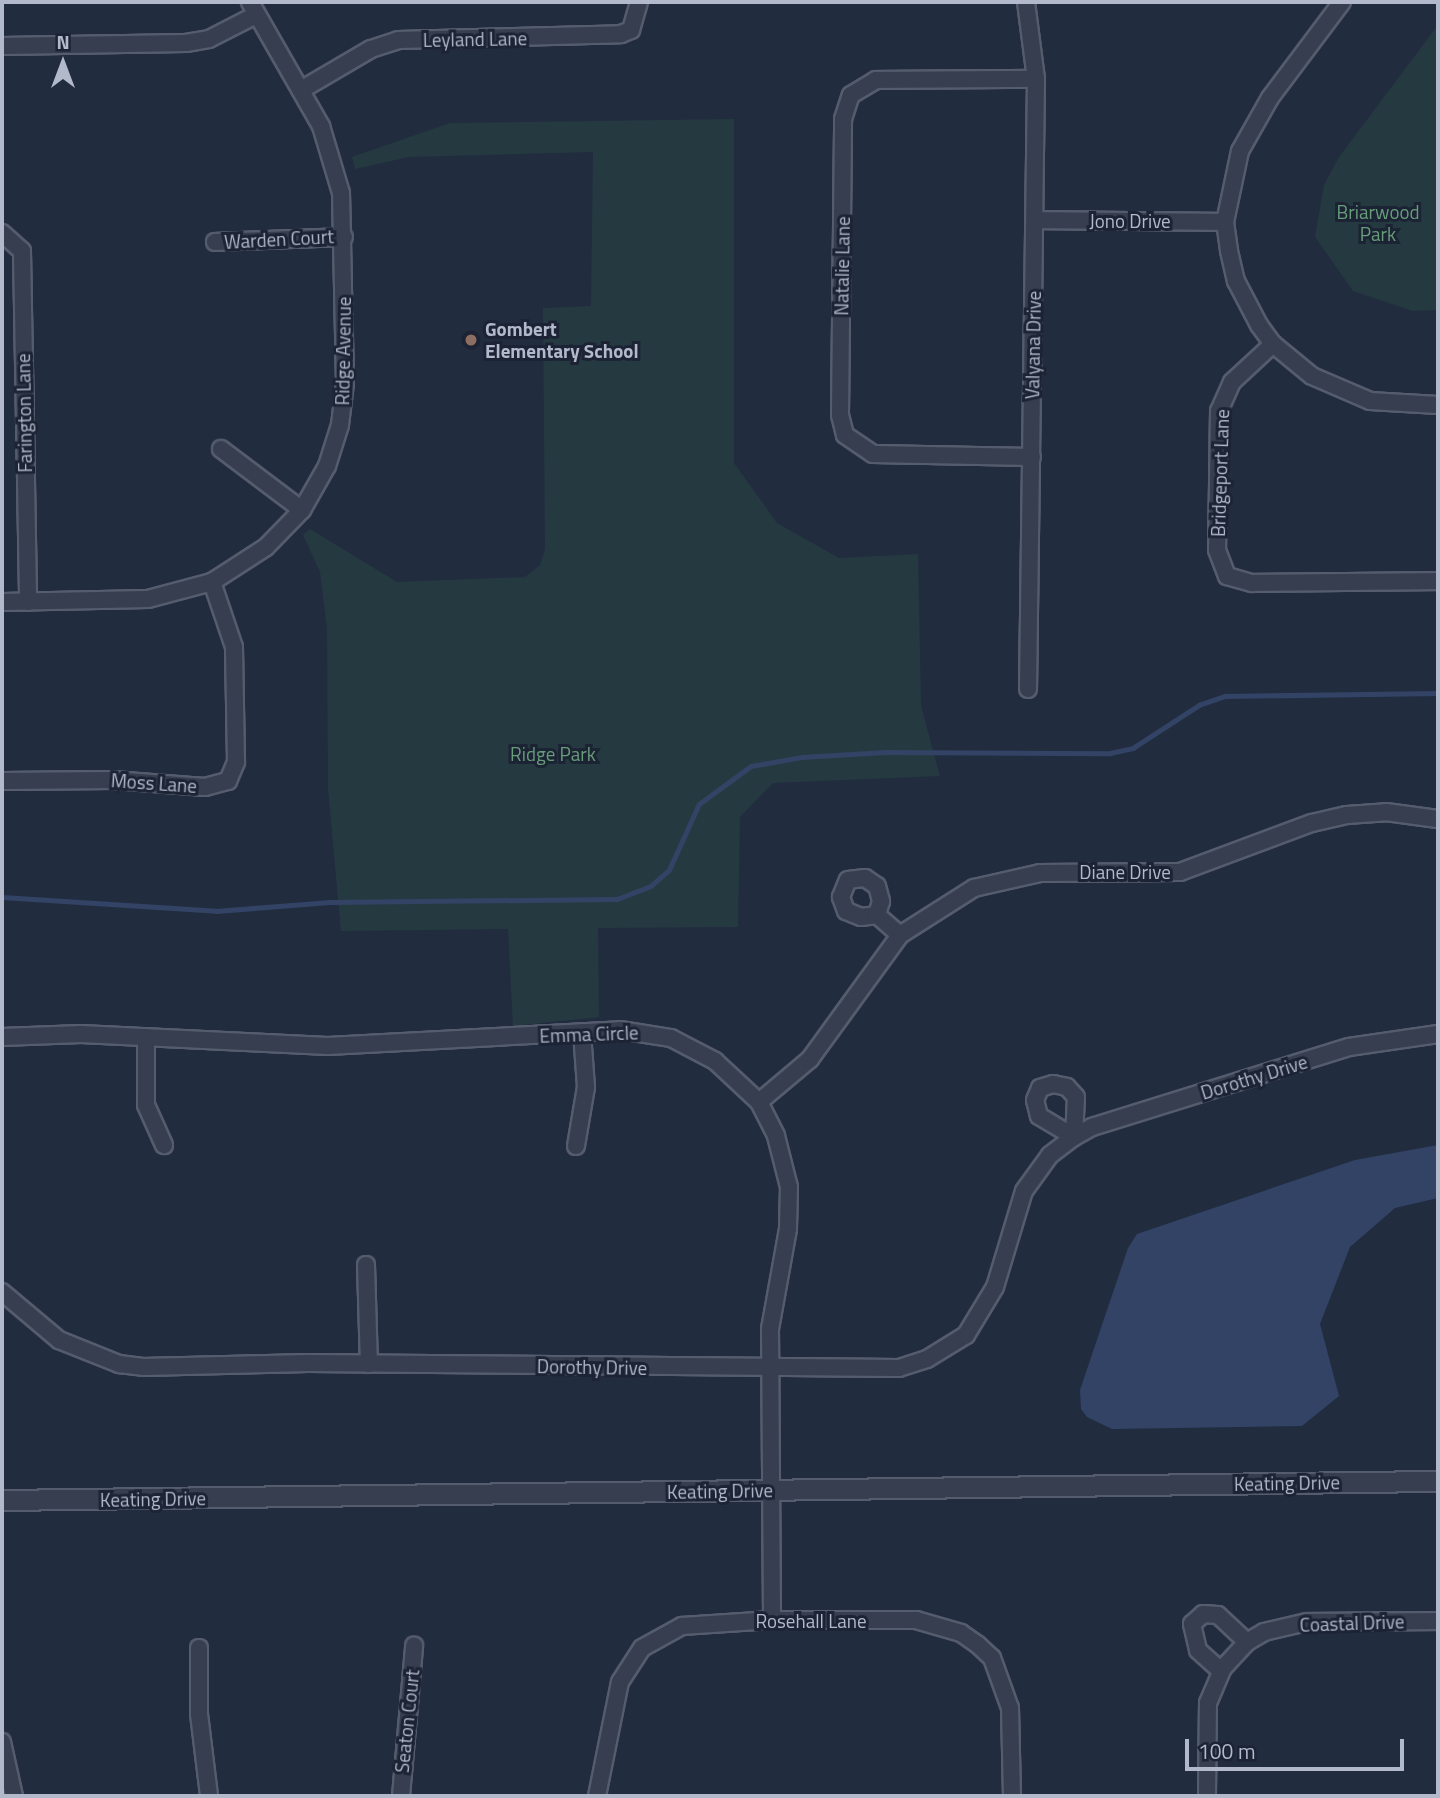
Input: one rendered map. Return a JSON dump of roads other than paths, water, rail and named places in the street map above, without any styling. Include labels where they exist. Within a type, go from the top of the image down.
[{"type":"street","name":"Leyland Lane","points":[[301,90],[371,49],[398,40],[621,34],[631,30],[639,2]]},
{"type":"street","name":"Valyana Drive","points":[[1026,2],[1036,79],[1028,689]]},
{"type":"street","points":[[1342,2],[1252,127],[1232,175],[1225,222],[1236,281],[1273,344],[1311,376],[1352,396],[1390,404],[1438,405]]},
{"type":"street","name":"Ridge Avenue","points":[[2,602],[148,599],[212,582],[266,548],[302,510],[332,454],[344,405],[344,237],[332,156],[301,90],[253,8]]},
{"type":"street","points":[[2,46],[186,43],[209,38],[253,8]]},
{"type":"street","name":"Natalie Lane","points":[[1032,457],[873,454],[845,435],[840,415],[843,143],[846,102],[870,81],[1036,79]]},
{"type":"street","name":"Jono Drive","points":[[1035,220],[1225,222]]},
{"type":"street","name":"Farington Lane","points":[[2,233],[22,251],[28,602]]},
{"type":"street","name":"Warden Court","points":[[215,242],[344,237]]},
{"type":"street","name":"Bridgeport Lane","points":[[1273,344],[1232,382],[1219,411],[1217,550],[1227,576],[1243,583],[1438,581]]},
{"type":"street","points":[[222,449],[302,510]]},
{"type":"street","name":"Moss Lane","points":[[2,781],[88,779],[205,787],[228,781],[236,762],[234,647],[212,582]]},
{"type":"street","name":"Diane Drive","points":[[759,1102],[810,1059],[900,935],[962,894],[1019,876],[1180,872],[1324,819],[1386,812],[1438,818]]},
{"type":"street","points":[[877,915],[900,935]]},
{"type":"street","name":"Emma Circle","points":[[2,1037],[146,1037],[328,1045],[636,1031],[671,1038],[715,1060],[759,1102],[776,1136],[789,1187],[788,1230],[771,1315],[772,1620]]},
{"type":"street","points":[[576,1146],[586,1087],[582,1032]]},
{"type":"street","name":"Dorothy Drive","points":[[2,1292],[59,1340],[119,1364],[166,1368],[369,1364],[771,1370],[899,1368],[927,1359],[966,1335],[995,1287],[1024,1191],[1051,1155],[1074,1137],[1092,1128],[1349,1047],[1438,1034]]},
{"type":"street","points":[[146,1037],[146,1105],[164,1145]]},
{"type":"street","points":[[366,1265],[369,1364]]},
{"type":"street","name":"Keating Drive","points":[[2,1500],[1438,1481]]},
{"type":"street","points":[[1207,1796],[1205,1725],[1221,1671],[1198,1650],[1192,1623],[1203,1614],[1218,1615],[1247,1642]]},
{"type":"street","name":"Rosehall Lane","points":[[597,1796],[620,1682],[642,1648],[682,1626],[772,1620],[916,1620],[961,1633],[978,1645],[992,1658],[1010,1708],[1012,1796]]},
{"type":"street","name":"Coastal Drive","points":[[1221,1671],[1247,1642],[1264,1632],[1307,1622],[1438,1621]]},
{"type":"street","name":"Seaton Court","points":[[401,1796],[414,1646]]},
{"type":"street","points":[[199,1648],[199,1714],[209,1796]]},
{"type":"street","points":[[2,1742],[14,1796]]},
{"type":"water","points":[[1438,1145],[1438,1198],[1395,1208],[1350,1247],[1320,1324],[1339,1396],[1302,1426],[1112,1429],[1087,1417],[1081,1409],[1080,1390],[1128,1248],[1137,1234],[1355,1160]]},
{"type":"waterway","points":[[2,897],[216,911],[330,902],[617,899],[651,886],[669,870],[699,804],[751,766],[802,757],[885,752],[1110,753],[1133,748],[1199,705],[1225,696],[1438,693]]},
{"type":"place","name":"Gombert Elementary School","points":[[471,340]]},
{"type":"park label","name":"Briarwood Park","points":[[1378,223]]},
{"type":"park label","name":"Ridge Park","points":[[553,754]]}]
